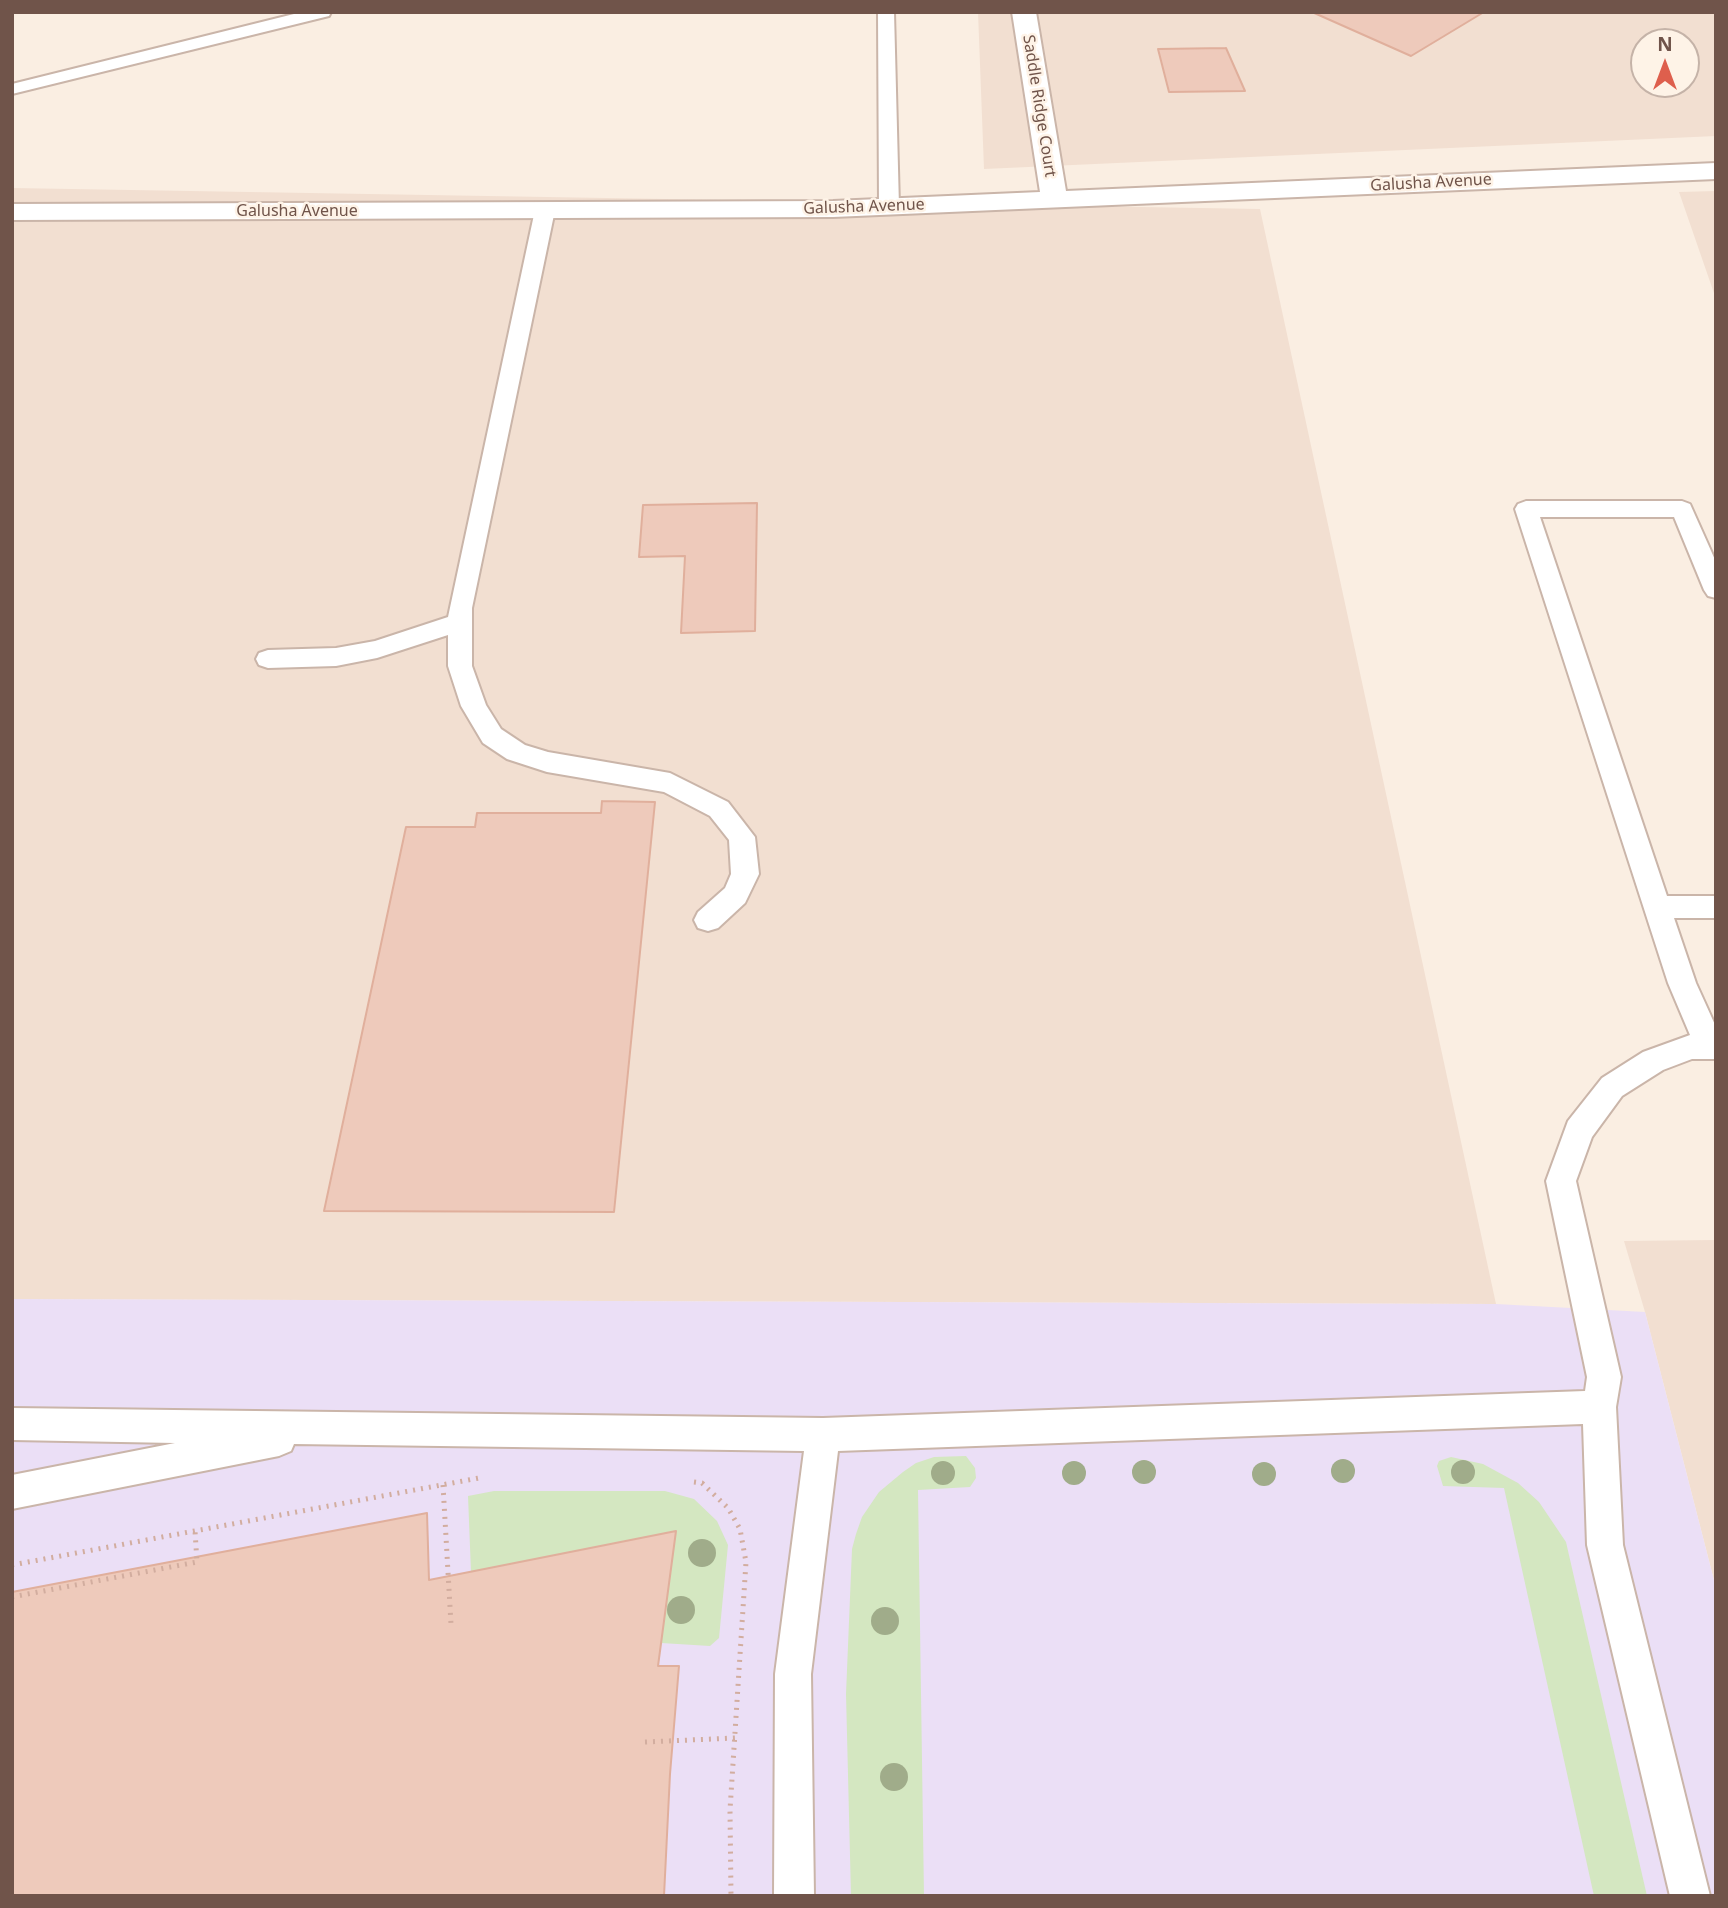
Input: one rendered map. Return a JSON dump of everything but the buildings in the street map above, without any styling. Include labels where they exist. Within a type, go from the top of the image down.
[{"type":"street","name":"Saddle Ridge Court","points":[[1024,12],[1054,200]]},
{"type":"street","name":"Galusha Avenue","points":[[12,212],[889,207],[1716,171]]},
{"type":"lane","points":[[12,89],[323,12]]},
{"type":"lane","points":[[886,12],[889,207]]},
{"type":"lane","points":[[545,210],[460,608],[460,666],[474,706],[492,736],[516,752],[547,762],[670,783],[719,809],[742,837],[745,874],[735,895],[708,920]]},
{"type":"lane","points":[[1690,1896],[1605,1545],[1599,1407],[1604,1377],[1562,1181],[1579,1130],[1612,1087],[1653,1061],[1691,1047],[1713,1047],[1682,983],[1526,509],[1682,509],[1716,590]]},
{"type":"lane","points":[[268,659],[337,657],[377,649],[460,622]]},
{"type":"lane","points":[[1657,907],[1716,907]]},
{"type":"lane","points":[[12,1424],[823,1435],[1599,1407]]},
{"type":"lane","points":[[12,1492],[337,1427]]},
{"type":"lane","points":[[794,1896],[793,1674],[823,1435]]},
{"type":"path","points":[[12,1565],[489,1476]]},
{"type":"path","points":[[690,1481],[702,1483],[728,1508],[740,1530],[746,1562],[730,1810],[731,1896]]},
{"type":"path","points":[[443,1485],[451,1623]]},
{"type":"path","points":[[12,1597],[197,1562],[195,1531]]},
{"type":"path","points":[[645,1742],[735,1738]]},
{"type":"shaded area","points":[[978,12],[1716,12],[1716,136],[984,169]]},
{"type":"shaded area","points":[[12,188],[1260,209],[1496,1304],[12,1299]]},
{"type":"shaded area","points":[[1716,191],[1716,299],[1679,192]]},
{"type":"shaded area","points":[[1716,1240],[1716,1588],[1645,1312],[1624,1241]]},
{"type":"shaded area","points":[[12,1299],[1496,1304],[1645,1312],[1716,1588],[1716,1896],[12,1896]]},
{"type":"green space","points":[[966,1456],[975,1468],[976,1478],[970,1487],[918,1490],[924,1896],[851,1896],[846,1694],[852,1549],[862,1517],[879,1492],[903,1472],[916,1463],[934,1457]]},
{"type":"green space","points":[[1451,1457],[1483,1464],[1518,1483],[1539,1502],[1566,1542],[1647,1896],[1594,1896],[1504,1488],[1443,1486],[1437,1466],[1439,1461]]},
{"type":"green space","points":[[494,1491],[665,1491],[694,1499],[717,1521],[728,1545],[719,1638],[710,1646],[661,1643],[676,1531],[471,1572],[468,1496]]}]
